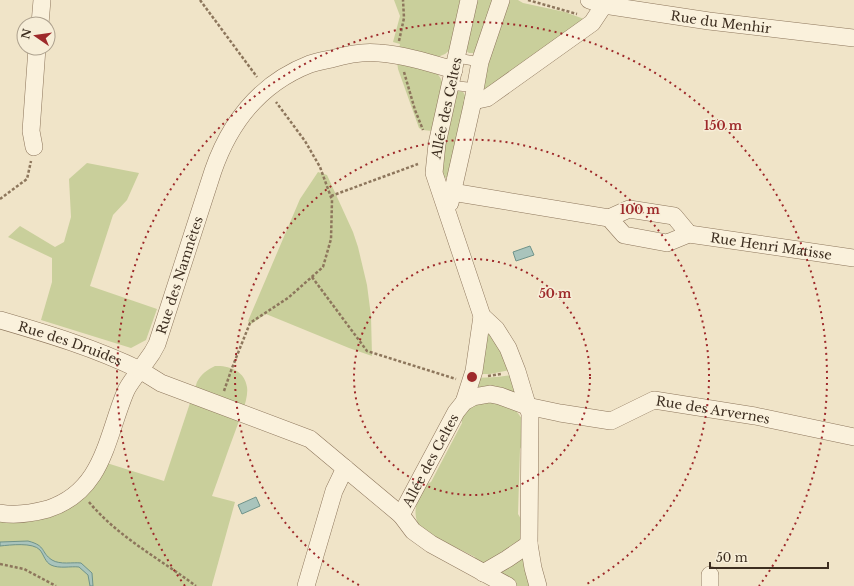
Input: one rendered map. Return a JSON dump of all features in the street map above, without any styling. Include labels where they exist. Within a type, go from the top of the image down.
[{"type":"street","points":[[41,16],[42,0]]},
{"type":"street","name":"Allée des Celtes","points":[[469,0],[437,144],[434,173],[482,316],[496,329],[508,348],[517,371],[530,414],[529,544],[538,586]]},
{"type":"street","name":"Allée des Celtes","points":[[447,215],[480,62],[501,0]]},
{"type":"street","name":"Allée des Celtes","points":[[474,95],[487,98],[592,23],[596,8]]},
{"type":"street","name":"Rue du Menhir","points":[[596,8],[854,38]]},
{"type":"street","name":"Rue des Namnètes","points":[[0,513],[18,514],[42,510],[67,500],[80,491],[98,468],[126,391],[157,344],[216,164],[224,144],[241,117],[266,90],[278,80],[311,64],[343,56],[378,52],[419,60],[454,71]]},
{"type":"street","points":[[34,147],[31,131],[36,56]]},
{"type":"street","points":[[452,192],[608,218],[629,209],[674,216],[689,234],[668,243],[624,235],[608,218]]},
{"type":"street","name":"Rue Henri Matisse","points":[[689,234],[854,258]]},
{"type":"street","name":"Allée des Celtes","points":[[464,402],[473,375],[480,339],[479,330],[482,316]]},
{"type":"street","name":"Rue des Druides","points":[[0,320],[60,338],[118,359],[140,370]]},
{"type":"street","points":[[140,370],[161,383],[310,439],[401,514]]},
{"type":"street","name":"Allée des Celtes","points":[[508,586],[431,544],[413,531],[401,514],[456,412],[464,402],[472,397],[490,394],[527,406]]},
{"type":"street","name":"Rue des Arvernes","points":[[527,406],[611,421],[654,400],[756,416],[854,437]]},
{"type":"street","points":[[306,586],[334,491],[344,468]]},
{"type":"street","points":[[483,573],[529,544]]},
{"type":"lane","points":[[474,95],[454,71],[480,62]]},
{"type":"path","points":[[200,0],[305,141],[320,167],[332,200],[330,240],[323,267],[288,298],[250,323],[219,405]]},
{"type":"path","points":[[528,0],[596,8]]},
{"type":"path","points":[[0,199],[27,179],[34,147]]},
{"type":"path","points":[[330,196],[421,163],[435,163]]},
{"type":"path","points":[[312,276],[367,351],[458,379],[473,375],[493,375],[517,371]]},
{"type":"path","points":[[80,491],[100,516],[123,535],[196,586]]},
{"type":"path","points":[[0,564],[24,569],[56,586]]},
{"type":"green space","points":[[394,0],[464,0],[451,49],[438,57],[399,49],[400,44],[393,42],[400,16]]},
{"type":"green space","points":[[474,0],[495,0],[476,53],[469,53],[464,49]]},
{"type":"green space","points":[[506,0],[518,0],[523,3],[565,12],[584,19],[484,90],[480,89]]},
{"type":"green space","points":[[397,61],[437,73],[441,79],[443,85],[432,131],[419,128],[398,69]]},
{"type":"green space","points":[[455,92],[463,92],[467,98],[450,170],[447,177],[443,179],[437,165]]},
{"type":"green space","points":[[87,163],[139,173],[127,200],[113,215],[90,286],[157,309],[146,340],[131,348],[41,320],[52,282],[52,258],[8,237],[20,226],[55,247],[64,242],[71,217],[69,179]]},
{"type":"green space","points":[[318,172],[327,175],[353,232],[358,247],[367,285],[371,316],[372,356],[266,314],[251,324],[248,321],[300,199]]},
{"type":"green space","points":[[487,333],[491,334],[510,370],[490,374],[477,374]]},
{"type":"green space","points":[[215,366],[231,368],[240,373],[246,381],[247,397],[212,496],[235,502],[212,586],[0,586],[0,506],[32,507],[67,492],[87,472],[94,459],[164,481],[197,382],[204,372]]},
{"type":"green space","points":[[511,375],[516,395],[473,392],[476,378]]},
{"type":"green space","points":[[485,399],[514,408],[523,420],[526,439],[520,449],[518,514],[524,524],[521,539],[518,544],[488,563],[476,564],[475,557],[431,535],[424,536],[416,517],[416,507],[422,487],[431,482],[462,423],[460,413]]},
{"type":"green space","points":[[521,558],[524,559],[533,586],[517,586],[501,578],[499,570]]},
{"type":"water","points":[[530,246],[534,255],[516,261],[513,252]]},
{"type":"water","points":[[256,497],[260,506],[242,514],[238,505]]},
{"type":"water","points":[[28,541],[41,547],[48,557],[55,562],[81,563],[92,573],[93,586],[90,586],[88,575],[79,567],[61,567],[51,565],[47,562],[37,547],[27,545],[0,546],[0,542]]}]
